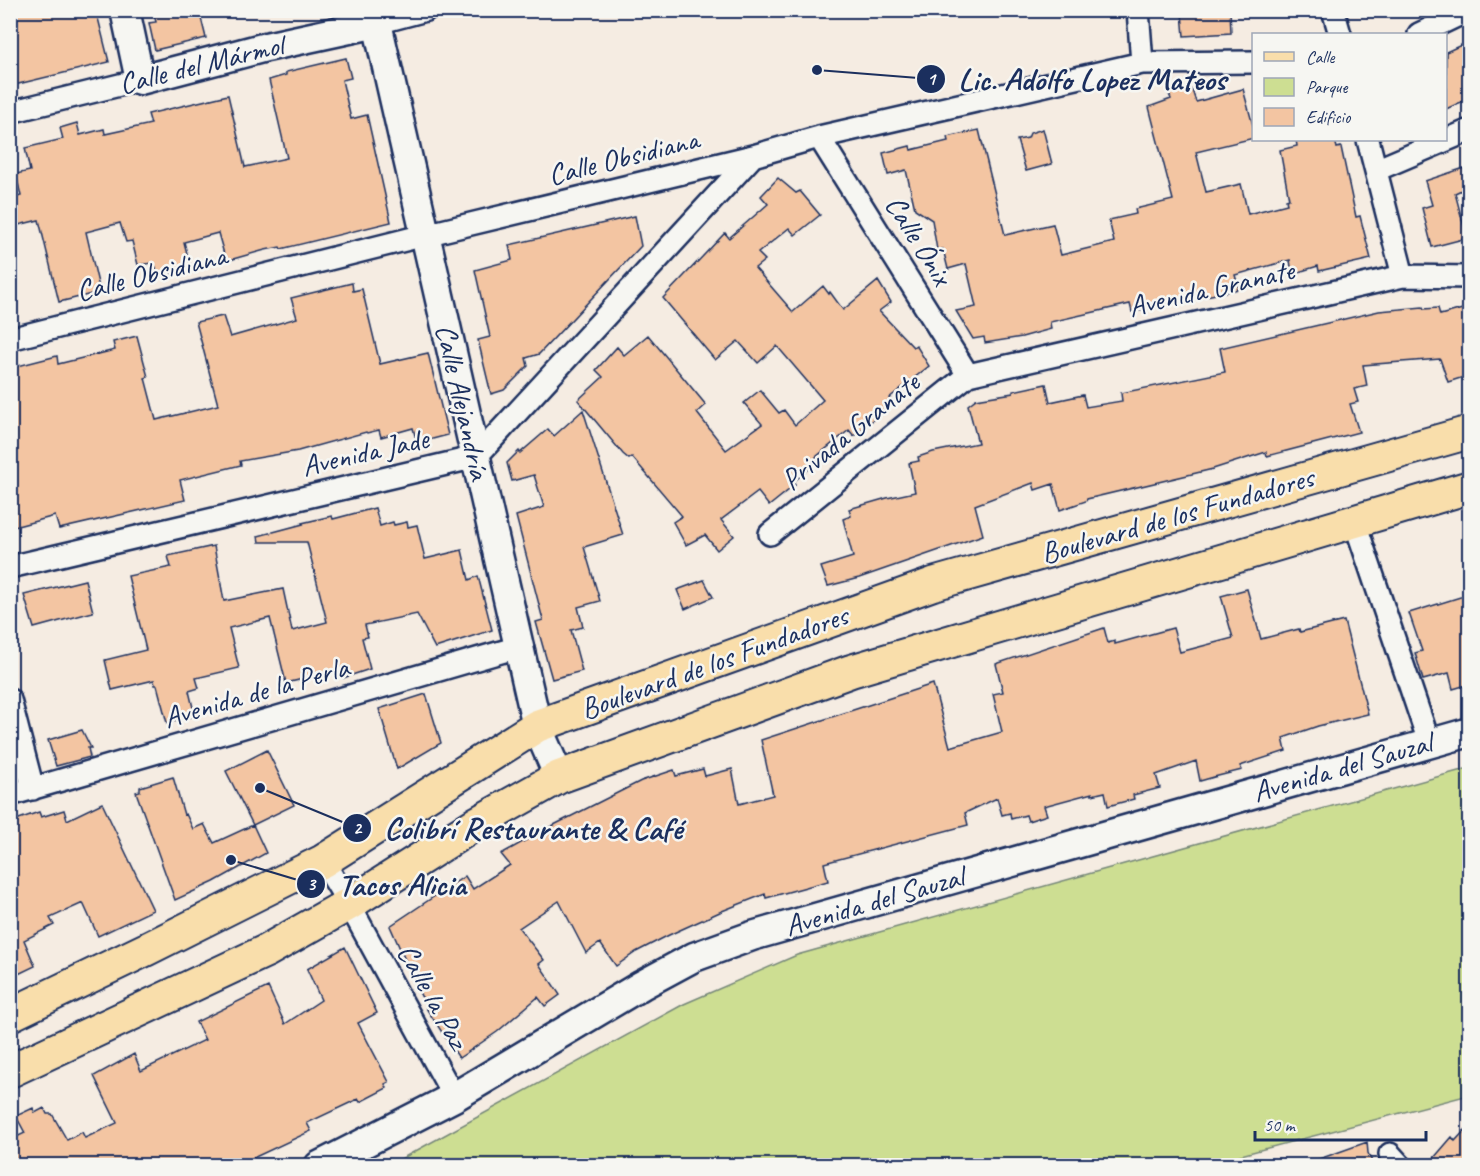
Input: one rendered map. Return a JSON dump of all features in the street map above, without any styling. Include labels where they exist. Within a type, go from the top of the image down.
[{"type":"main road","name":"Boulevard de los Fundadores","points":[[10,1015],[323,861],[537,726],[933,584],[1470,432]]},
{"type":"main road","name":"Boulevard de los Fundadores","points":[[10,1071],[266,951],[349,904],[477,823],[559,777],[851,671],[1470,487]]},
{"type":"street","points":[[125,10],[140,80]]},
{"type":"street","name":"Calle del Mármol","points":[[10,112],[426,10]]},
{"type":"street","points":[[1138,10],[1142,63]]},
{"type":"street","points":[[1333,10],[1340,33]]},
{"type":"street","points":[[1421,33],[1469,10]]},
{"type":"street","name":"Calle Alejandría","points":[[377,22],[537,726],[559,777]]},
{"type":"street","name":"Calle Obsidiana","points":[[10,339],[753,156],[819,136],[1142,63],[1252,62]]},
{"type":"street","points":[[1447,140],[1470,130]]},
{"type":"street","name":"Calle Ónix","points":[[819,136],[968,375]]},
{"type":"street","points":[[1368,141],[1403,276]]},
{"type":"street","points":[[1376,170],[1444,141]]},
{"type":"street","name":"Avenida Jade","points":[[10,567],[476,457],[753,156]]},
{"type":"street","name":"Avenida Granate","points":[[968,375],[1403,276],[1470,277]]},
{"type":"street","name":"Privada Granate","points":[[770,534],[968,375]]},
{"type":"street","points":[[1354,520],[1429,742]]},
{"type":"street","name":"Avenida de la Perla","points":[[10,795],[518,647]]},
{"type":"street","points":[[10,700],[33,789]]},
{"type":"street","name":"Avenida del Sauzal","points":[[319,1166],[454,1097],[642,985],[694,957],[742,939],[1470,732]]},
{"type":"street","name":"Calle la Paz","points":[[323,861],[349,904],[454,1097]]},
{"type":"green space","points":[[1469,768],[1469,1095],[1203,1165],[390,1165],[684,1004],[797,955]]},
{"type":"building","points":[[10,10],[96,10],[109,62],[10,86]]},
{"type":"building","points":[[153,10],[199,10],[206,38],[155,50],[149,23],[156,22]]},
{"type":"building","points":[[1187,10],[1230,10],[1231,33],[1184,36],[1182,13],[1187,13]]},
{"type":"building","points":[[1470,41],[1470,98],[1447,109],[1447,52]]},
{"type":"building","points":[[346,58],[351,78],[342,80],[351,119],[367,115],[391,222],[226,261],[218,233],[184,242],[191,269],[158,277],[156,267],[153,267],[152,263],[138,265],[132,241],[126,242],[120,223],[86,232],[100,292],[59,302],[39,220],[10,227],[10,199],[21,196],[16,174],[30,171],[25,148],[63,139],[60,128],[77,123],[80,135],[104,129],[105,134],[151,124],[148,114],[228,95],[245,167],[287,158],[269,80],[286,75],[286,72]]},
{"type":"building","points":[[1167,89],[1192,90],[1196,102],[1243,89],[1252,122],[1252,138],[1196,152],[1206,192],[1241,184],[1248,214],[1287,204],[1286,200],[1289,199],[1280,150],[1297,146],[1296,141],[1335,141],[1337,148],[1341,147],[1356,217],[1360,216],[1371,259],[1319,271],[1318,266],[1292,274],[1290,260],[1235,275],[1239,289],[1132,312],[1130,304],[1050,322],[1051,329],[1022,337],[985,343],[984,337],[973,339],[956,311],[976,307],[966,264],[948,269],[943,249],[937,250],[932,220],[915,209],[906,170],[888,175],[883,153],[910,146],[911,150],[948,141],[947,137],[979,130],[1005,235],[1053,224],[1061,255],[1114,242],[1109,220],[1136,214],[1135,209],[1173,200],[1149,107],[1171,99]]},
{"type":"building","points":[[1043,129],[1052,164],[1026,171],[1017,140],[1028,138],[1030,133]]},
{"type":"building","points":[[1470,166],[1470,186],[1455,193],[1467,238],[1432,247],[1422,208],[1432,205],[1425,181]]},
{"type":"building","points":[[778,178],[796,193],[800,191],[820,215],[795,235],[789,228],[758,253],[765,260],[755,268],[793,312],[823,286],[843,310],[878,281],[891,302],[879,311],[913,347],[916,345],[929,366],[889,398],[893,403],[854,436],[849,430],[816,457],[815,464],[793,482],[795,485],[769,506],[758,492],[721,520],[734,536],[717,550],[705,535],[686,545],[673,522],[682,516],[632,457],[629,459],[623,454],[578,400],[603,377],[596,370],[617,347],[624,355],[648,335],[706,405],[697,413],[726,450],[762,424],[744,403],[760,390],[779,413],[784,410],[795,425],[823,400],[777,346],[758,363],[738,341],[715,360],[663,298],[725,233],[729,238],[768,204],[761,196]]},
{"type":"building","points":[[635,216],[641,246],[539,354],[526,358],[528,366],[504,390],[491,394],[478,340],[490,337],[475,270],[512,260],[509,245]]},
{"type":"building","points":[[352,283],[353,291],[362,289],[380,364],[428,353],[448,435],[417,443],[413,428],[381,437],[379,430],[366,432],[298,451],[240,461],[241,465],[180,480],[185,500],[59,529],[55,516],[10,528],[10,368],[57,356],[58,364],[115,350],[113,342],[137,336],[156,420],[218,405],[196,322],[223,316],[230,337],[297,318],[291,298]]},
{"type":"building","points":[[1423,307],[1424,309],[1438,308],[1440,315],[1470,307],[1470,375],[1448,382],[1440,359],[1363,365],[1367,386],[1354,389],[1358,402],[1350,404],[1359,432],[1267,456],[1266,452],[1213,469],[1087,499],[1060,510],[1053,484],[1035,490],[1033,483],[975,505],[983,535],[859,578],[828,586],[821,567],[853,557],[843,519],[851,516],[849,509],[915,492],[909,463],[919,461],[918,457],[933,452],[978,443],[968,405],[976,399],[1013,393],[1013,391],[1046,384],[1050,402],[1083,395],[1086,407],[1122,401],[1121,393],[1225,372],[1220,348],[1379,311]]},
{"type":"building","points":[[583,410],[623,535],[584,547],[600,601],[578,607],[583,627],[571,630],[582,671],[552,679],[536,622],[543,620],[516,516],[544,507],[534,475],[512,481],[507,463],[548,429],[554,436]]},
{"type":"building","points":[[375,508],[380,526],[393,522],[394,525],[407,522],[408,527],[417,525],[425,559],[462,550],[469,580],[478,576],[492,630],[435,648],[417,614],[365,625],[368,637],[362,638],[370,669],[343,678],[342,673],[337,674],[337,671],[286,683],[270,618],[229,628],[239,668],[196,678],[199,688],[189,691],[195,716],[167,723],[154,680],[112,690],[105,660],[146,650],[128,576],[171,567],[168,556],[214,546],[224,601],[283,589],[292,631],[327,622],[307,542],[259,542],[258,536],[302,523],[332,516],[333,519]]},
{"type":"building","points":[[85,580],[93,612],[34,628],[24,595]]},
{"type":"building","points":[[704,580],[713,597],[685,609],[677,590]]},
{"type":"building","points":[[1247,589],[1261,639],[1344,621],[1368,714],[1318,726],[1283,738],[1286,751],[1240,766],[1242,770],[1200,781],[1196,761],[1156,775],[1160,788],[1133,795],[1134,799],[1108,806],[1105,792],[1092,795],[1092,793],[1044,806],[1047,815],[1028,821],[1026,815],[1011,819],[1010,813],[1002,815],[997,798],[965,813],[968,825],[824,863],[828,881],[766,898],[765,894],[722,911],[636,952],[616,966],[600,943],[586,953],[559,901],[519,928],[544,960],[539,964],[560,995],[545,1006],[538,997],[497,1032],[459,1058],[426,1008],[429,1006],[421,996],[390,926],[465,876],[473,889],[510,865],[501,854],[546,829],[641,781],[674,770],[676,776],[703,769],[705,776],[732,769],[739,804],[773,795],[761,740],[933,684],[950,747],[1002,732],[993,694],[1003,692],[996,664],[1104,628],[1108,643],[1115,641],[1115,644],[1173,628],[1180,652],[1233,638],[1221,596]]},
{"type":"building","points":[[1470,594],[1470,684],[1453,689],[1449,673],[1423,680],[1415,653],[1422,651],[1409,613]]},
{"type":"building","points":[[426,694],[441,743],[397,769],[379,709]]},
{"type":"building","points":[[82,730],[91,748],[88,748],[90,757],[56,766],[48,740]]},
{"type":"building","points":[[267,750],[294,805],[253,825],[226,771]]},
{"type":"building","points":[[173,777],[184,815],[186,814],[193,829],[204,824],[214,843],[253,825],[266,853],[214,882],[175,900],[136,792],[140,791],[140,787]]},
{"type":"building","points":[[102,803],[153,910],[98,936],[83,903],[50,918],[54,925],[24,940],[35,966],[10,978],[10,822],[39,812],[41,817],[64,810],[67,820]]},
{"type":"building","points":[[345,947],[377,1013],[358,1023],[389,1082],[385,1084],[387,1088],[360,1102],[358,1099],[307,1123],[311,1131],[236,1166],[17,1166],[10,1152],[10,1140],[25,1133],[16,1116],[33,1108],[35,1113],[44,1108],[47,1114],[52,1114],[67,1140],[82,1132],[85,1138],[117,1123],[94,1076],[134,1054],[141,1071],[205,1040],[196,1022],[268,987],[285,1024],[321,1000],[307,969]]},
{"type":"building","points":[[1470,1125],[1470,1166],[1427,1166],[1452,1137],[1455,1141]]},
{"type":"building","points":[[1367,1142],[1368,1153],[1374,1166],[1309,1166],[1308,1163]]},
{"type":"place","name":"Lic. Adolfo Lopez Mateos","points":[[817,70]]},
{"type":"place","name":"Colibrí Restaurante & Café","points":[[260,788]]},
{"type":"place","name":"Tacos Alicia","points":[[231,860]]}]
